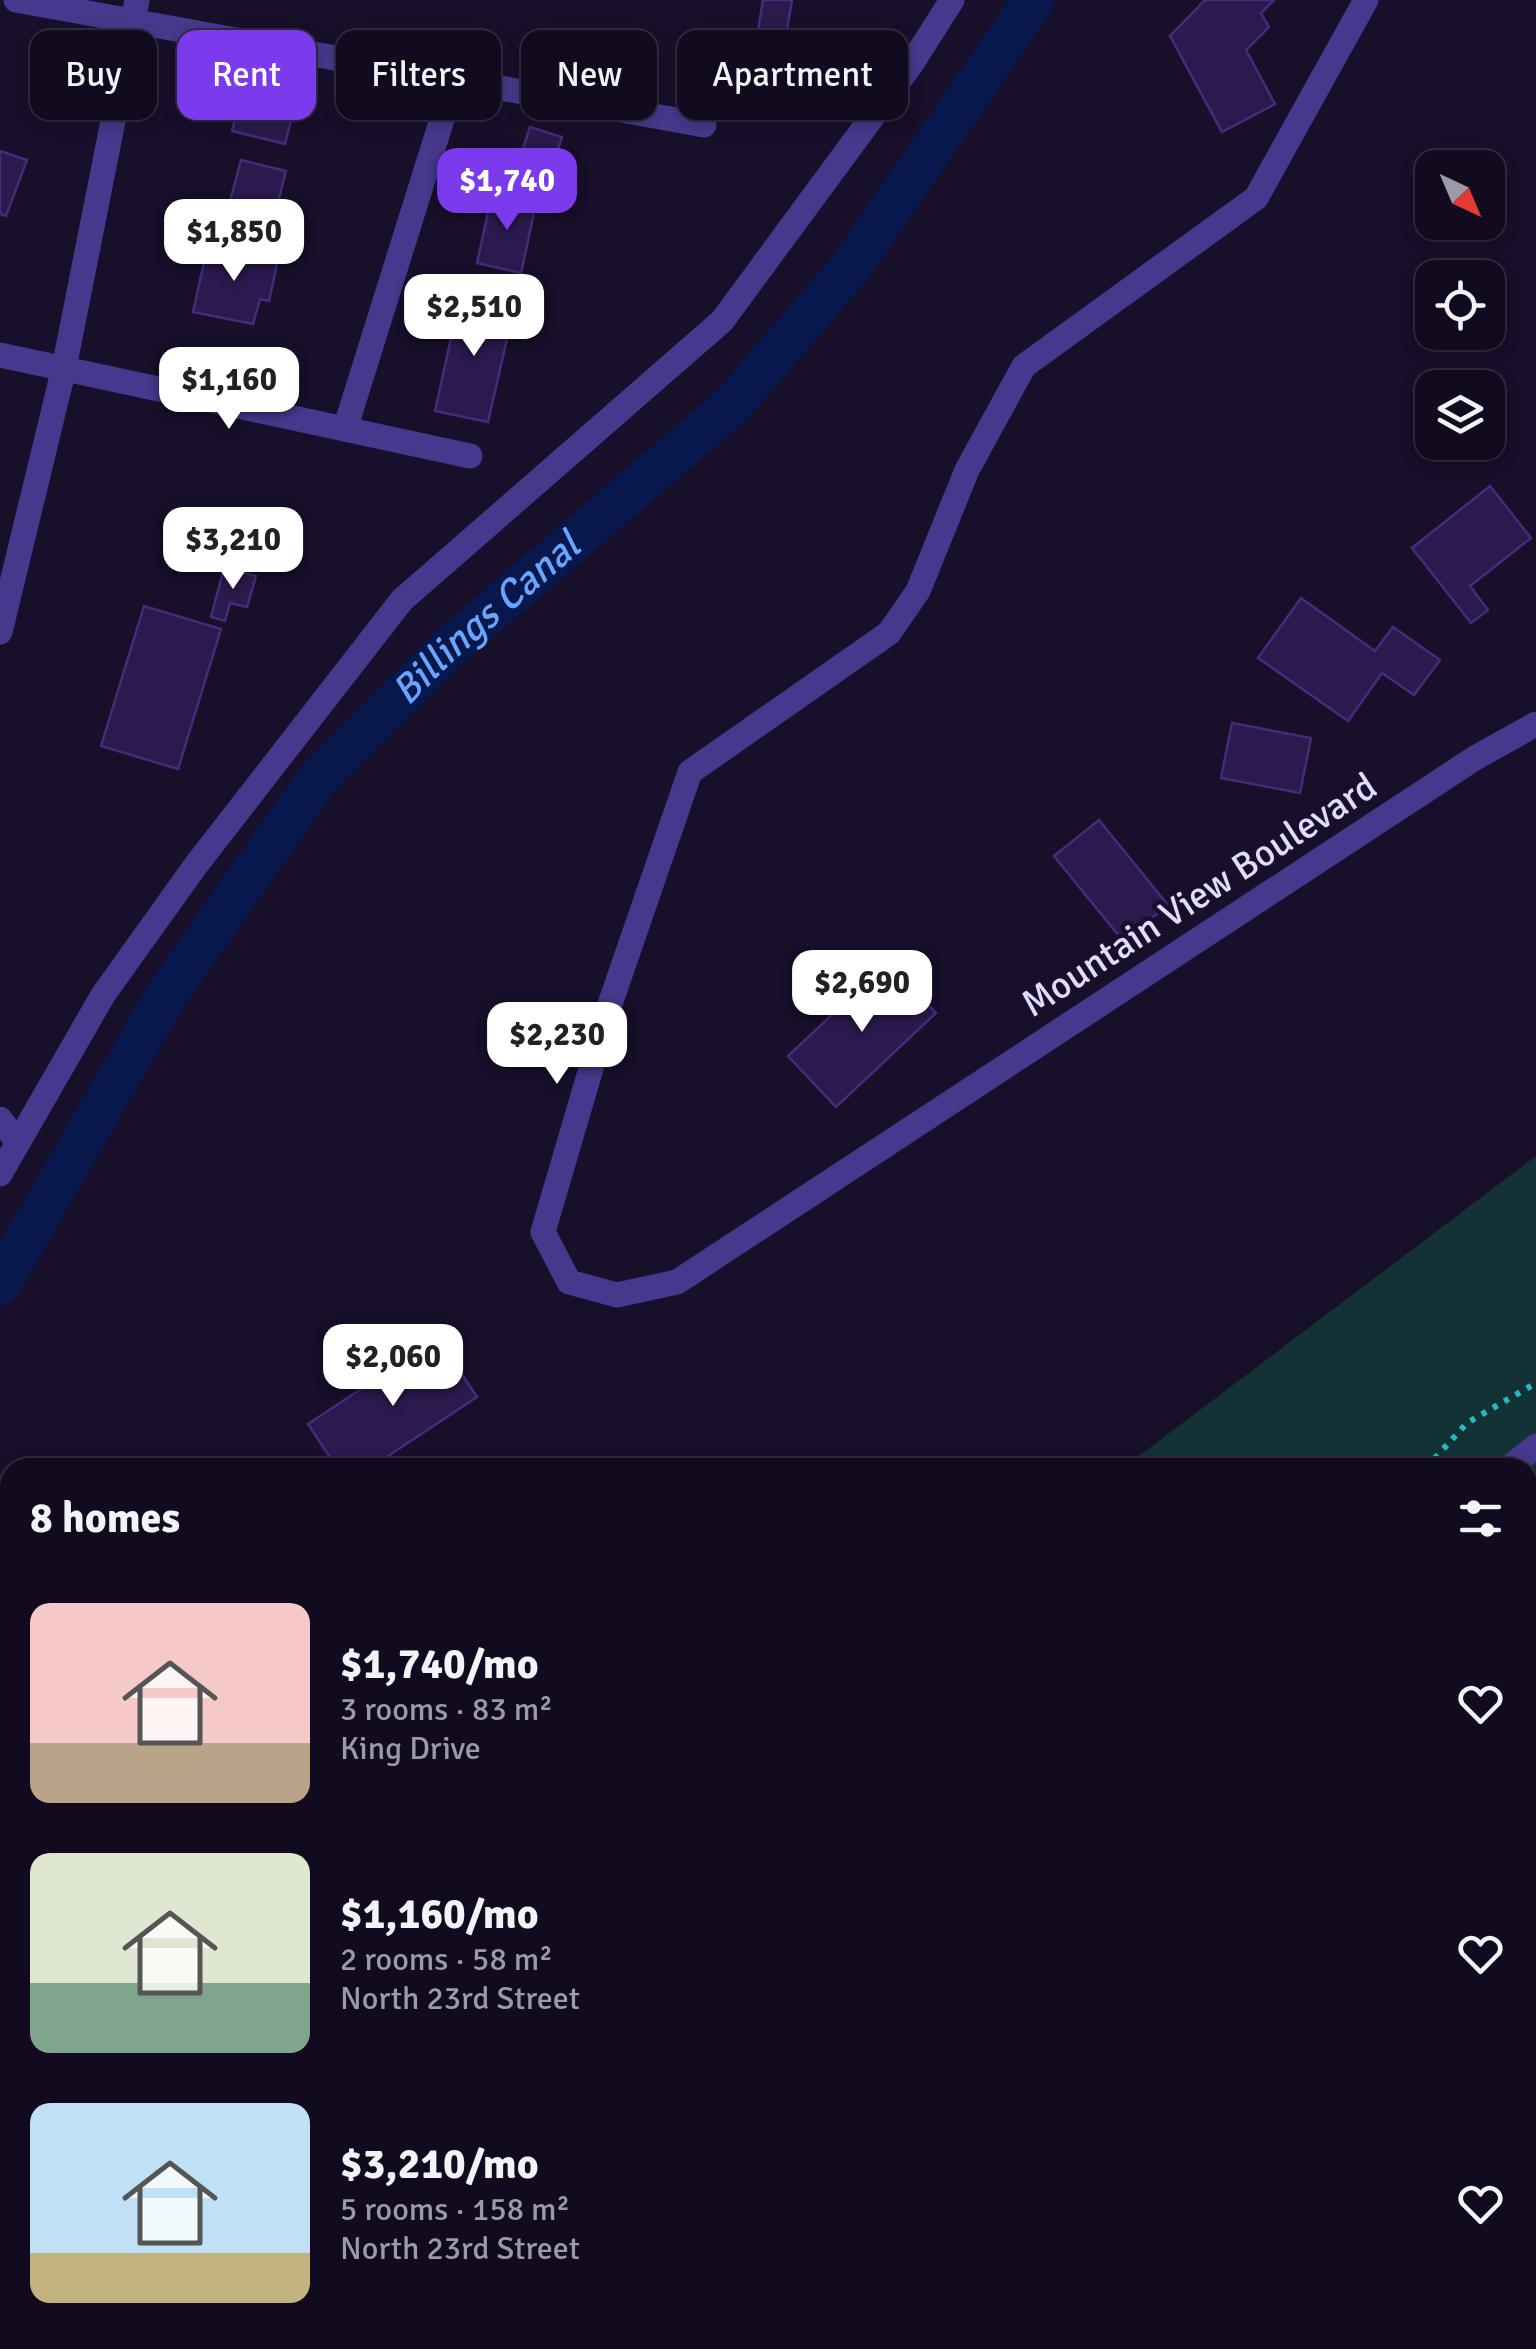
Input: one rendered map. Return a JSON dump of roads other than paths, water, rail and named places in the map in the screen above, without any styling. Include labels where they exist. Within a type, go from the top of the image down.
[{"type":"street","points":[[16,0],[135,12],[336,55]]},
{"type":"street","points":[[0,1174],[115,979],[196,865],[402,600],[722,321],[912,63],[952,0]]},
{"type":"street","name":"Mountain View Boulevard","points":[[1366,0],[1256,198],[1024,366],[967,470],[918,591],[889,633],[690,772],[609,1007],[542,1232],[569,1282],[617,1295],[678,1282],[1475,758],[1536,724]]},
{"type":"street","points":[[0,632],[64,368],[135,12]]},
{"type":"street","points":[[501,89],[704,125]]},
{"type":"street","points":[[345,430],[442,120]]},
{"type":"street","points":[[0,355],[470,456]]},
{"type":"street","points":[[0,1119],[18,1143]]},
{"type":"waterway","name":"Billings Canal","points":[[0,1284],[165,997],[316,781],[446,650],[732,405],[850,268],[1034,0]]}]
